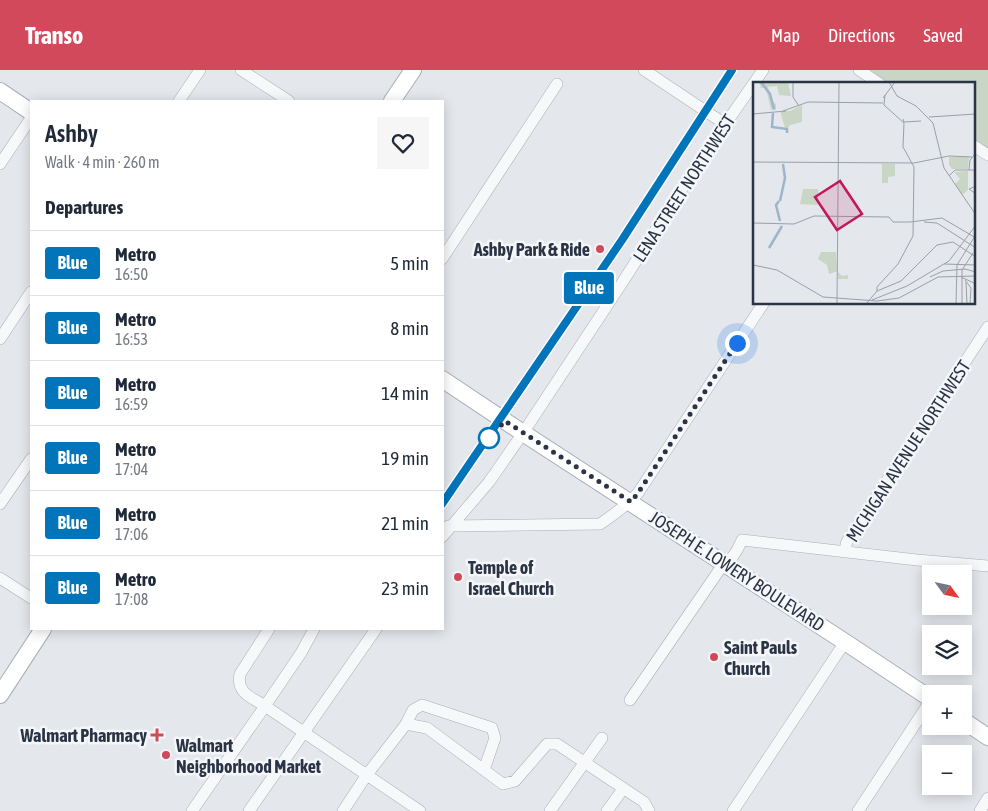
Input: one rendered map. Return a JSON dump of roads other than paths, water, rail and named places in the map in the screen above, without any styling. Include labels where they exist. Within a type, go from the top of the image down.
[{"type":"main road","points":[[393,100],[413,70]]},
{"type":"main road","points":[[0,91],[30,111]]},
{"type":"main road","name":"JOSEPH E. LOWERY BOULEVARD","points":[[444,380],[846,642],[922,694]]},
{"type":"main road","points":[[0,695],[42,630]]},
{"type":"main road","points":[[972,727],[988,738]]},
{"type":"street","points":[[180,100],[200,70]]},
{"type":"street","points":[[241,70],[287,100]]},
{"type":"street","points":[[644,70],[725,124]]},
{"type":"street","name":"LENA STREET NORTHWEST","points":[[755,82],[763,70]]},
{"type":"street","points":[[859,70],[877,82]]},
{"type":"street","points":[[444,256],[557,84]]},
{"type":"street","name":"LENA STREET NORTHWEST","points":[[447,526],[489,482],[523,433],[622,284],[699,162],[753,84]]},
{"type":"street","points":[[0,164],[30,119]]},
{"type":"street","points":[[976,147],[988,155]]},
{"type":"street","points":[[0,339],[30,294]]},
{"type":"street","points":[[447,526],[600,524],[631,502],[641,489],[762,305]]},
{"type":"street","name":"MICHIGAN AVENUE NORTHWEST","points":[[846,552],[846,544],[849,538],[988,327]]},
{"type":"street","points":[[0,504],[30,460]]},
{"type":"street","points":[[630,700],[720,569],[727,565],[742,540],[846,552],[987,562]]},
{"type":"street","points":[[0,578],[30,597]]},
{"type":"street","points":[[268,630],[240,674],[239,683],[243,692],[420,811]]},
{"type":"street","points":[[192,811],[301,653],[313,630]]},
{"type":"street","points":[[249,811],[375,630]]},
{"type":"street","points":[[733,811],[846,642]]},
{"type":"street","points":[[343,811],[363,774],[406,724],[413,710],[422,705],[492,728],[494,738],[484,770]]},
{"type":"street","points":[[858,811],[922,714]]},
{"type":"street","points":[[406,724],[427,728],[503,784],[515,782],[547,744],[557,744],[584,764],[644,802],[649,811]]},
{"type":"street","points":[[550,811],[602,738]]},
{"type":"street","points":[[607,811],[623,789]]},
{"type":"street","points":[[980,811],[988,798]]},
{"type":"metro line","name":"Blue","points":[[444,501],[622,240],[732,70]]},
{"type":"place","name":"Ashby Park & Ride","points":[[600,249]]},
{"type":"place","name":"Temple of Israel Church","points":[[458,577]]},
{"type":"place","name":"Saint Pauls Church","points":[[714,657]]},
{"type":"place","name":"Walmart Pharmacy","points":[[157,735]]},
{"type":"place","name":"Walmart Neighborhood Market","points":[[166,755]]}]
